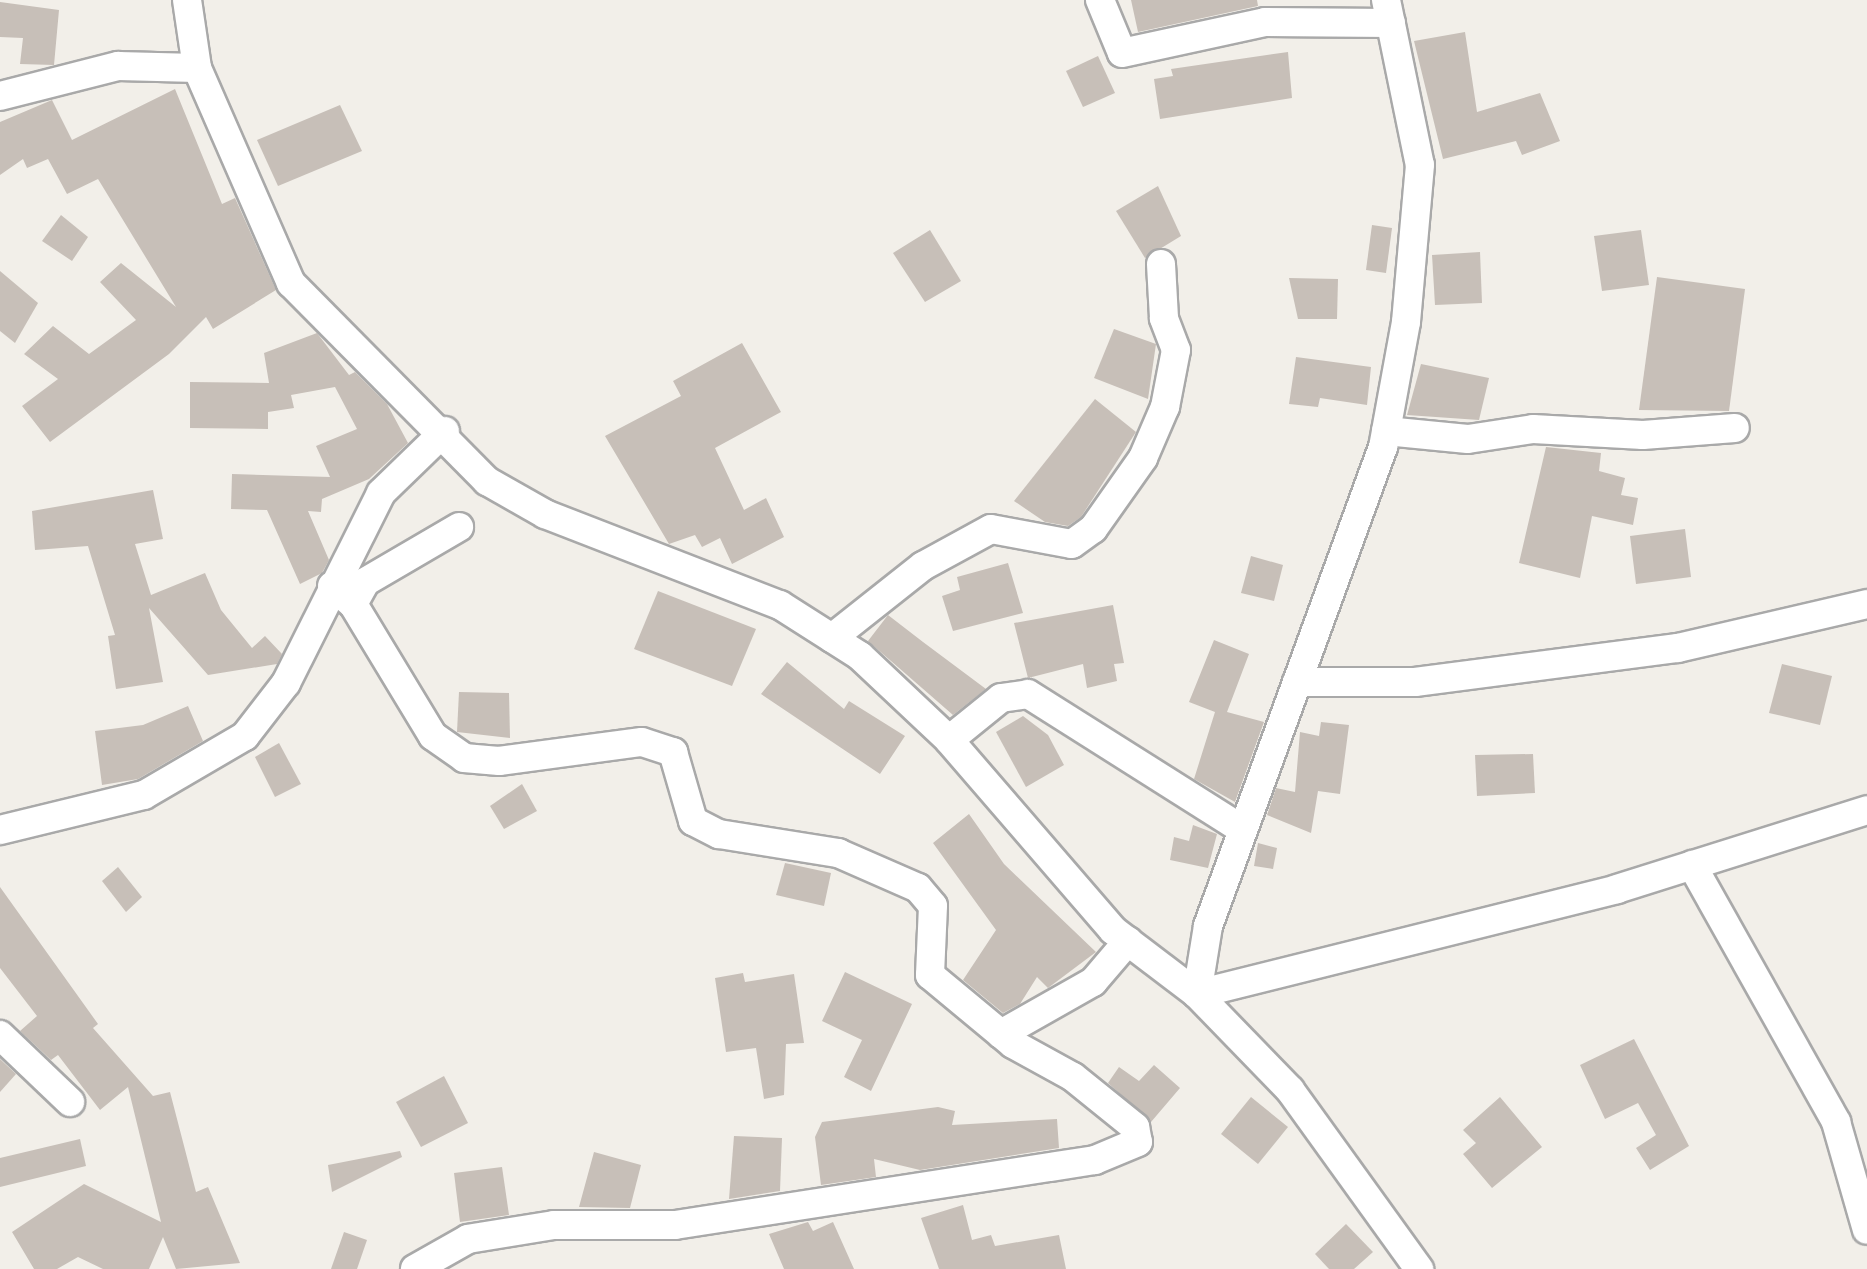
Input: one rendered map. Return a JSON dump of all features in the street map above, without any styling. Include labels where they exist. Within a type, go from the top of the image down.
[{"type":"street","points":[[187,0],[197,68],[291,283],[445,431],[487,481],[545,514],[780,605],[832,638],[949,740],[1128,941],[1197,994],[1290,1090],[1408,1265]]},
{"type":"street","points":[[1100,0],[1122,53],[1265,22],[1389,11],[1420,165],[1386,431],[1208,926],[1197,994]]},
{"type":"street","points":[[0,96],[118,66],[197,68]]},
{"type":"street","points":[[832,638],[923,566],[991,529],[1072,544],[1093,529],[1143,458],[1165,407],[1176,350],[1164,318],[1161,264]]},
{"type":"street","points":[[1386,431],[1468,439],[1533,429],[1643,435],[1735,428]]},
{"type":"street","points":[[0,830],[144,795],[245,736],[286,683],[343,595],[381,493],[445,431]]},
{"type":"street","points":[[343,595],[459,527]]},
{"type":"street","points":[[343,595],[433,736],[464,758],[499,761],[642,742],[673,752],[693,821],[719,834],[838,853],[918,888],[933,906],[930,975],[1001,1034],[1086,1087],[1135,1127],[1138,1142],[1095,1160],[675,1225],[554,1225],[468,1239],[415,1269]]},
{"type":"street","points":[[1297,682],[1415,682],[1678,648],[1867,604]]},
{"type":"street","points":[[949,740],[1001,698],[1028,694],[1243,830]]},
{"type":"street","points":[[1197,994],[1692,865],[1867,810]]},
{"type":"street","points":[[1692,865],[1836,1122],[1867,1230]]},
{"type":"street","points":[[1001,1034],[1093,982],[1128,941]]},
{"type":"street","points":[[0,1035],[70,1102]]},
{"type":"building","points":[[1131,0],[1257,0],[1258,6],[1138,32]]},
{"type":"building","points":[[0,2],[59,10],[54,65],[20,64],[23,38],[0,37]]},
{"type":"building","points":[[1465,32],[1477,112],[1540,93],[1560,141],[1522,155],[1516,141],[1443,159],[1414,41]]},
{"type":"building","points":[[1288,52],[1292,98],[1160,119],[1154,79],[1173,76],[1171,69]]},
{"type":"building","points":[[1098,56],[1115,93],[1083,107],[1066,71]]},
{"type":"building","points":[[175,89],[222,204],[235,198],[276,290],[213,329],[206,317],[169,354],[50,442],[22,406],[58,379],[24,354],[53,326],[89,354],[136,320],[100,282],[121,263],[176,307],[98,179],[67,194],[48,159],[27,168],[23,159],[0,175],[0,122],[52,100],[72,140]]},
{"type":"building","points":[[340,105],[362,151],[278,186],[257,140]]},
{"type":"building","points":[[1158,186],[1181,236],[1145,258],[1116,211]]},
{"type":"building","points":[[61,215],[88,237],[72,261],[42,241]]},
{"type":"building","points":[[1372,225],[1392,228],[1386,273],[1366,270]]},
{"type":"building","points":[[930,230],[961,281],[925,302],[893,253]]},
{"type":"building","points":[[1641,230],[1649,285],[1602,291],[1594,236]]},
{"type":"building","points":[[1480,252],[1482,303],[1435,305],[1432,255]]},
{"type":"building","points":[[0,271],[38,303],[15,343],[0,331]]},
{"type":"building","points":[[1657,277],[1745,289],[1729,411],[1639,410]]},
{"type":"building","points":[[1289,278],[1338,279],[1337,319],[1298,319]]},
{"type":"building","points":[[1114,329],[1156,344],[1148,399],[1094,378]]},
{"type":"building","points":[[317,333],[349,375],[355,372],[387,404],[408,443],[369,479],[322,499],[321,512],[308,511],[329,560],[322,573],[300,584],[267,510],[231,509],[232,474],[330,477],[316,446],[357,429],[335,387],[291,395],[294,408],[268,412],[268,429],[190,428],[190,382],[269,383],[264,353]]},
{"type":"building","points":[[742,343],[781,412],[715,448],[744,510],[766,498],[784,537],[732,564],[720,538],[702,547],[695,535],[669,544],[605,436],[681,396],[673,381]]},
{"type":"building","points":[[1296,357],[1371,367],[1367,405],[1320,398],[1318,407],[1289,404]]},
{"type":"building","points":[[1421,364],[1489,378],[1479,420],[1407,415]]},
{"type":"building","points":[[1095,399],[1136,432],[1081,517],[1068,526],[1045,522],[1014,501]]},
{"type":"building","points":[[1546,447],[1601,453],[1599,471],[1625,478],[1621,495],[1638,498],[1633,525],[1592,516],[1580,578],[1519,563]]},
{"type":"building","points":[[153,490],[163,539],[135,544],[151,595],[205,573],[221,610],[252,648],[265,636],[282,654],[277,664],[208,675],[149,608],[163,682],[116,689],[108,636],[115,635],[88,546],[35,550],[32,511]]},
{"type":"building","points":[[1685,529],[1691,577],[1636,584],[1630,536]]},
{"type":"building","points":[[1251,556],[1283,565],[1274,601],[1241,593]]},
{"type":"building","points":[[1008,563],[1023,613],[953,631],[942,596],[960,590],[957,577]]},
{"type":"building","points":[[658,591],[756,629],[732,686],[634,649]]},
{"type":"building","points":[[1113,605],[1124,663],[1114,664],[1117,681],[1087,688],[1083,664],[1028,678],[1014,623]]},
{"type":"building","points":[[888,615],[986,689],[953,715],[868,641]]},
{"type":"building","points":[[1214,640],[1249,654],[1227,712],[1264,722],[1235,802],[1194,779],[1215,712],[1189,702]]},
{"type":"building","points":[[787,662],[844,709],[849,701],[905,736],[880,774],[761,694]]},
{"type":"building","points":[[1782,664],[1832,676],[1820,725],[1769,713]]},
{"type":"building","points":[[459,692],[509,693],[510,738],[457,732]]},
{"type":"building","points":[[188,706],[203,741],[138,779],[102,785],[95,731],[143,725]]},
{"type":"building","points":[[1023,716],[1048,735],[1064,765],[1026,787],[996,732]]},
{"type":"building","points":[[1321,722],[1349,725],[1340,794],[1318,791],[1311,833],[1267,815],[1276,788],[1295,792],[1300,732],[1319,736]]},
{"type":"building","points":[[279,743],[301,784],[275,797],[255,757]]},
{"type":"building","points":[[1533,754],[1535,793],[1477,796],[1475,755]]},
{"type":"building","points":[[522,784],[537,811],[504,829],[490,806]]},
{"type":"building","points":[[969,814],[1004,864],[1096,952],[1048,988],[1037,977],[1020,1004],[1003,1013],[963,980],[996,930],[933,843]]},
{"type":"building","points":[[1193,825],[1217,834],[1208,868],[1170,860],[1174,837],[1189,841]]},
{"type":"building","points":[[1258,843],[1277,848],[1273,869],[1254,866]]},
{"type":"building","points":[[785,863],[831,873],[824,906],[776,895]]},
{"type":"building","points":[[118,867],[142,897],[126,912],[102,881]]},
{"type":"building","points":[[0,887],[98,1024],[93,1028],[153,1096],[170,1092],[196,1192],[208,1187],[240,1263],[176,1269],[163,1237],[149,1269],[103,1269],[78,1257],[57,1269],[34,1269],[12,1232],[84,1184],[161,1222],[128,1087],[100,1110],[58,1055],[51,1060],[20,1031],[37,1016],[0,968]]},
{"type":"building","points":[[845,972],[912,1004],[871,1091],[844,1077],[862,1040],[822,1021]]},
{"type":"building","points":[[743,973],[745,982],[794,974],[804,1043],[786,1044],[784,1095],[764,1099],[756,1048],[726,1052],[715,978]]},
{"type":"building","points":[[1634,1039],[1689,1146],[1650,1170],[1636,1148],[1656,1135],[1638,1103],[1605,1119],[1580,1065]]},
{"type":"building","points":[[0,1059],[16,1074],[0,1092]]},
{"type":"building","points":[[1154,1065],[1180,1088],[1151,1122],[1108,1083],[1119,1067],[1139,1081]]},
{"type":"building","points":[[444,1076],[468,1123],[421,1147],[396,1102]]},
{"type":"building","points":[[1251,1097],[1288,1127],[1258,1164],[1221,1134]]},
{"type":"building","points":[[1500,1097],[1542,1147],[1492,1188],[1463,1154],[1476,1143],[1463,1130]]},
{"type":"building","points":[[938,1107],[955,1111],[952,1125],[1057,1119],[1059,1148],[920,1170],[874,1159],[876,1177],[821,1185],[815,1137],[822,1122]]},
{"type":"building","points":[[734,1136],[782,1138],[780,1191],[729,1199]]},
{"type":"building","points":[[80,1139],[86,1166],[0,1187],[0,1158]]},
{"type":"building","points":[[400,1151],[402,1157],[332,1192],[328,1165]]},
{"type":"building","points":[[594,1152],[641,1165],[630,1208],[579,1207]]},
{"type":"building","points":[[502,1167],[509,1215],[460,1222],[454,1173]]},
{"type":"building","points":[[963,1205],[972,1240],[991,1235],[995,1246],[1059,1235],[1066,1269],[939,1269],[921,1218]]},
{"type":"building","points":[[808,1222],[813,1231],[833,1222],[854,1269],[784,1269],[769,1234]]},
{"type":"building","points":[[1346,1224],[1373,1252],[1354,1269],[1329,1269],[1315,1254]]},
{"type":"building","points":[[344,1232],[367,1240],[357,1269],[331,1269]]}]
